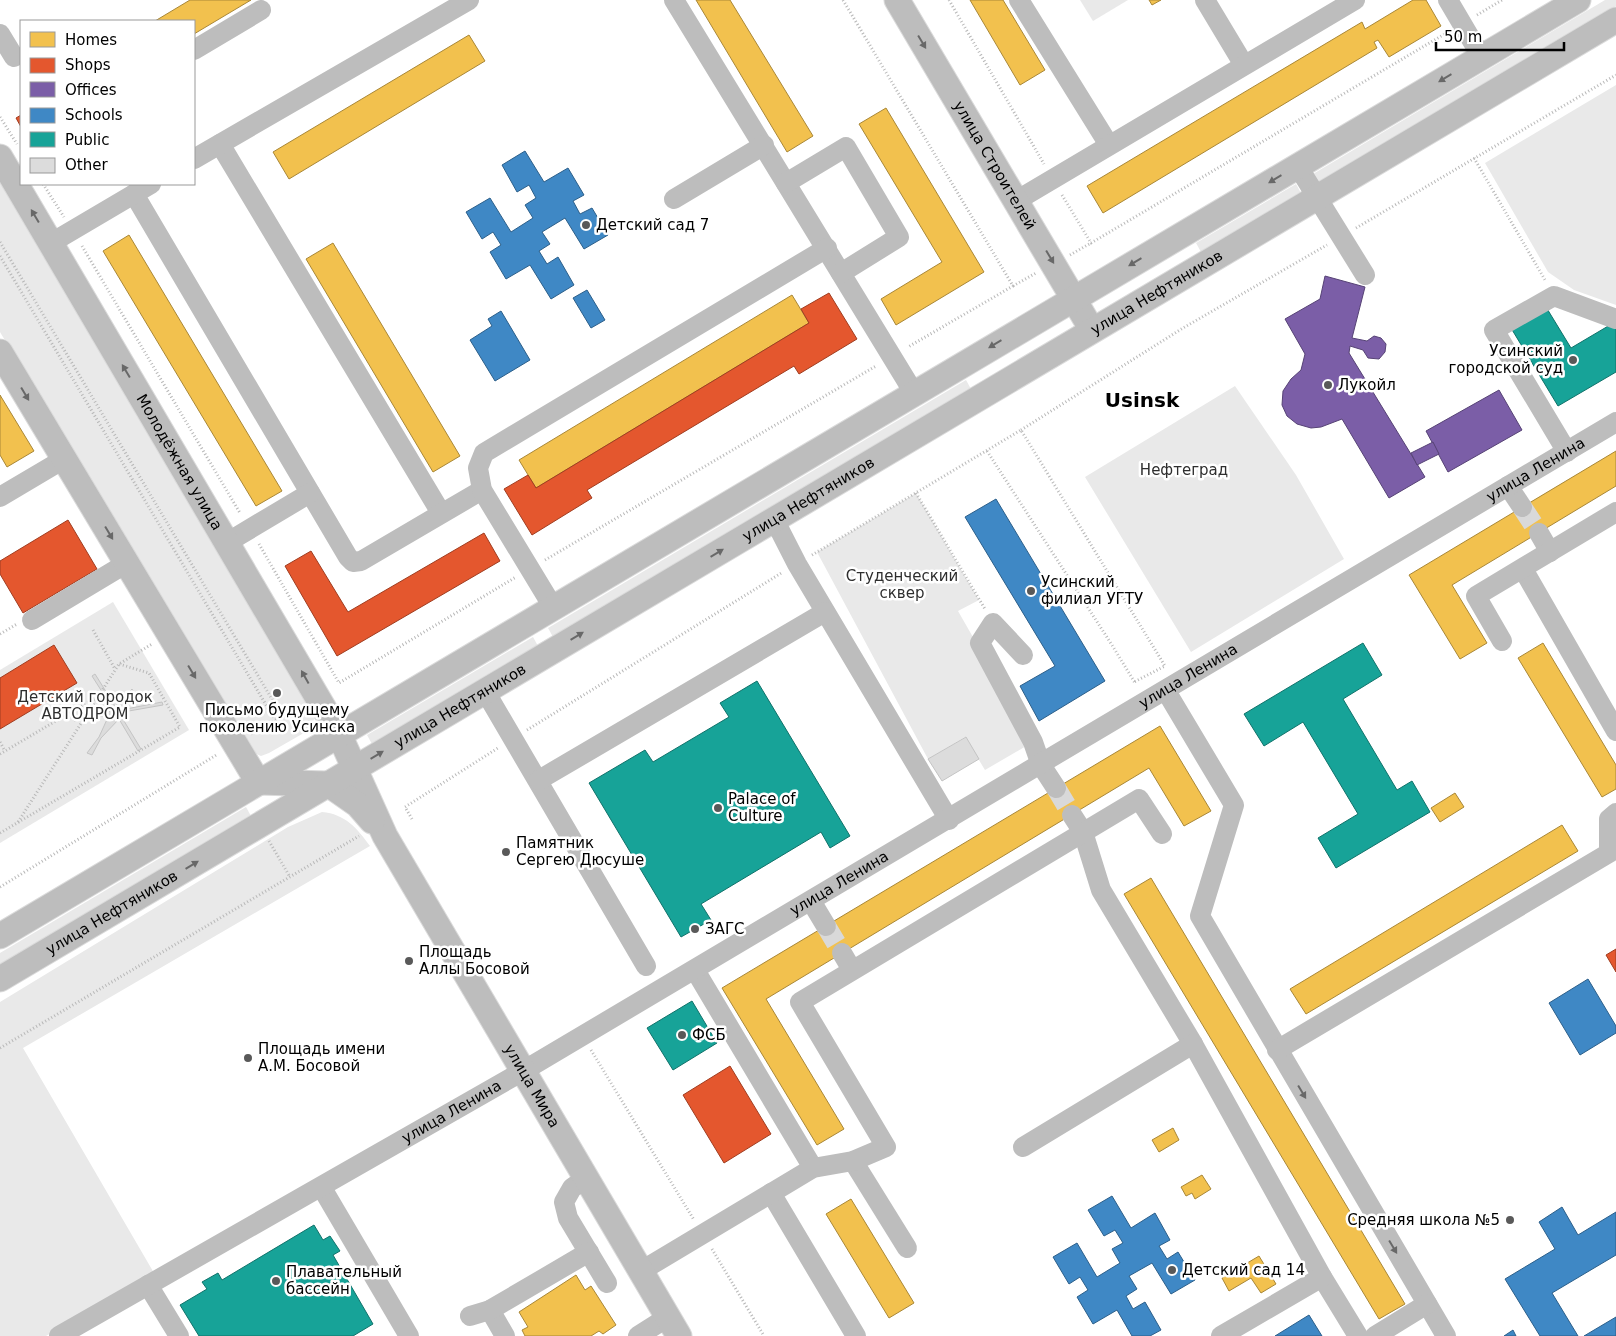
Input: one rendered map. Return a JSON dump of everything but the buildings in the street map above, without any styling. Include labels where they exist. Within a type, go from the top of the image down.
[{"type":"main road","name":"улица Строителей","points":[[897,0],[1092,330]]},
{"type":"main road","points":[[0,936],[1578,0]]},
{"type":"main road","name":"улица Нефтяников","points":[[0,979],[1616,20]]},
{"type":"main road","name":"Молодёжная улица","points":[[0,157],[228,542],[339,734],[354,768]]},
{"type":"main road","points":[[0,352],[258,782]]},
{"type":"main road","points":[[543,613],[552,651]]},
{"type":"main road","name":"улица Мира","points":[[354,768],[380,831],[673,1326]]},
{"type":"main road","points":[[258,782],[328,784]]},
{"type":"main road","name":"улица Мира","points":[[328,784],[358,805],[380,831]]},
{"type":"street","points":[[195,158],[469,0]]},
{"type":"street","points":[[674,0],[914,393]]},
{"type":"street","points":[[1019,0],[1109,145]]},
{"type":"street","points":[[1205,0],[1244,65]]},
{"type":"street","points":[[1016,201],[1355,0]]},
{"type":"street","points":[[1448,0],[1481,56]]},
{"type":"street","points":[[195,49],[261,10]]},
{"type":"street","points":[[0,34],[12,59]]},
{"type":"street","points":[[220,144],[440,513]]},
{"type":"street","points":[[674,199],[764,145]]},
{"type":"street","points":[[786,182],[846,147],[899,237],[841,273]]},
{"type":"street","points":[[1297,166],[1364,275]]},
{"type":"street","points":[[51,243],[149,185]]},
{"type":"street","points":[[134,194],[310,493],[353,562],[361,561],[482,490]]},
{"type":"street","points":[[543,613],[482,490],[478,468],[484,453],[827,248]]},
{"type":"street","points":[[1567,452],[1494,330],[1554,296],[1616,319]]},
{"type":"street","name":"улица Ленина","points":[[59,1336],[523,1072],[1166,692],[1346,582],[1616,422]]},
{"type":"street","points":[[1,495],[64,459]]},
{"type":"street","points":[[1508,486],[1522,507]]},
{"type":"street","points":[[228,542],[310,493]]},
{"type":"street","points":[[1502,641],[1476,596],[1616,512]]},
{"type":"street","points":[[774,519],[797,564],[949,820]]},
{"type":"street","points":[[1539,533],[1550,552]]},
{"type":"street","points":[[32,620],[127,563]]},
{"type":"street","points":[[1523,569],[1616,732]]},
{"type":"street","points":[[539,780],[825,612]]},
{"type":"street","points":[[1023,655],[993,623],[980,643],[1033,742],[1041,765],[1056,788]]},
{"type":"street","points":[[485,691],[539,780],[646,966]]},
{"type":"street","points":[[1166,692],[1234,805],[1200,916],[1446,1336]]},
{"type":"street","points":[[641,1271],[813,1168],[853,1161],[886,1147],[800,1002],[847,962],[1140,799],[1162,834]]},
{"type":"street","points":[[1277,1050],[1609,853],[1609,819],[1616,813]]},
{"type":"street","points":[[1072,815],[1083,832],[1101,890],[1193,1044],[1322,1277],[1358,1336]]},
{"type":"street","points":[[812,901],[826,926]]},
{"type":"street","points":[[695,970],[813,1168]]},
{"type":"street","points":[[1023,1147],[1193,1044]]},
{"type":"street","points":[[853,1161],[907,1248]]},
{"type":"street","points":[[586,1178],[572,1188],[564,1202],[568,1218],[607,1282]]},
{"type":"street","points":[[322,1188],[409,1336]]},
{"type":"street","points":[[771,1193],[856,1336]]},
{"type":"street","points":[[470,1316],[490,1310],[588,1252]]},
{"type":"street","points":[[1221,1336],[1322,1277]]},
{"type":"street","points":[[148,1285],[179,1336]]},
{"type":"street","points":[[1375,1336],[1427,1304]]},
{"type":"street","points":[[490,1310],[505,1336]]},
{"type":"street","points":[[638,1336],[673,1326]]},
{"type":"path","points":[[949,0],[1091,243],[1502,0]]},
{"type":"path","points":[[1355,229],[1616,75]]},
{"type":"path","points":[[0,117],[20,148]]},
{"type":"path","points":[[1474,158],[1554,296]]},
{"type":"path","points":[[0,242],[282,716]]},
{"type":"path","points":[[0,1048],[380,831],[405,807],[514,738],[797,564],[987,451],[1183,328],[1329,244]]},
{"type":"path","points":[[0,256],[275,720]]},
{"type":"path","points":[[987,451],[1134,682],[1165,666],[1021,430]]},
{"type":"path","points":[[916,493],[993,623]]},
{"type":"path","points":[[93,630],[115,669]]},
{"type":"path","points":[[18,823],[115,669],[119,664],[153,643]]},
{"type":"path","points":[[0,834],[180,727],[150,673],[119,664]]},
{"type":"path","points":[[0,887],[339,683]]},
{"type":"path","points":[[0,754],[98,696]]},
{"type":"path","points":[[0,742],[5,751]]},
{"type":"path","points":[[405,807],[412,819]]},
{"type":"path","points":[[598,1046],[590,1051],[764,1336]]},
{"type":"green space","points":[[1080,0],[1128,0],[1093,21]]},
{"type":"green space","points":[[1605,0],[1616,0],[1616,6],[1318,183],[1313,174]]},
{"type":"green space","points":[[1616,85],[1616,305],[1574,290],[1548,272],[1485,163]]},
{"type":"green space","points":[[0,181],[315,717],[309,730],[269,753],[261,756],[254,753],[241,740],[0,332]]},
{"type":"green space","points":[[1296,184],[1301,193],[1201,252],[1196,243]]},
{"type":"green space","points":[[966,380],[971,389],[553,637],[548,628]]},
{"type":"green space","name":"Нефтеград","points":[[1235,386],[1296,475],[1344,559],[1191,652],[1085,477]]},
{"type":"green space","name":"Студенческий сквер","points":[[916,493],[979,600],[958,611],[1033,742],[985,770],[965,737],[928,759],[817,552]]},
{"type":"green space","name":"Детский городок АВТОДРОМ","points":[[113,602],[189,730],[0,843],[0,670]]},
{"type":"green space","points":[[533,637],[538,646],[372,744],[367,735]]},
{"type":"green space","points":[[246,807],[251,816],[0,965],[0,953]]},
{"type":"green space","points":[[322,812],[330,813],[350,823],[370,846],[23,1048],[154,1273],[46,1336],[0,1336],[0,1002],[288,827]]},
{"type":"tunnel","points":[[1522,507],[1539,533]]},
{"type":"tunnel","points":[[1056,788],[1072,815]]},
{"type":"tunnel","points":[[826,926],[842,953]]},
{"type":"place","name":"Детский сад 7","points":[[586,225]]},
{"type":"place","name":"Усинский городской суд","points":[[1573,360]]},
{"type":"place","name":"Лукойл","points":[[1328,385]]},
{"type":"place","name":"Усинский филиал УГТУ","points":[[1031,591]]},
{"type":"place","name":"Письмо будущему поколению Усинска","points":[[277,693]]},
{"type":"place","name":"Palace of Culture","points":[[718,808]]},
{"type":"place","name":"Памятник Сергею Дюсуше","points":[[506,852]]},
{"type":"place","name":"ЗАГС","points":[[695,929]]},
{"type":"place","name":"Площадь Аллы Босовой","points":[[409,961]]},
{"type":"place","name":"ФСБ","points":[[682,1035]]},
{"type":"place","name":"Площадь имени А.М. Босовой","points":[[248,1058]]},
{"type":"place","name":"Средняя школа №5","points":[[1510,1220]]},
{"type":"place","name":"Детский сад 14","points":[[1172,1270]]},
{"type":"place","name":"Плавательный бассейн","points":[[276,1281]]},
{"type":"district","name":"Usinsk","points":[[1142,400]]}]
